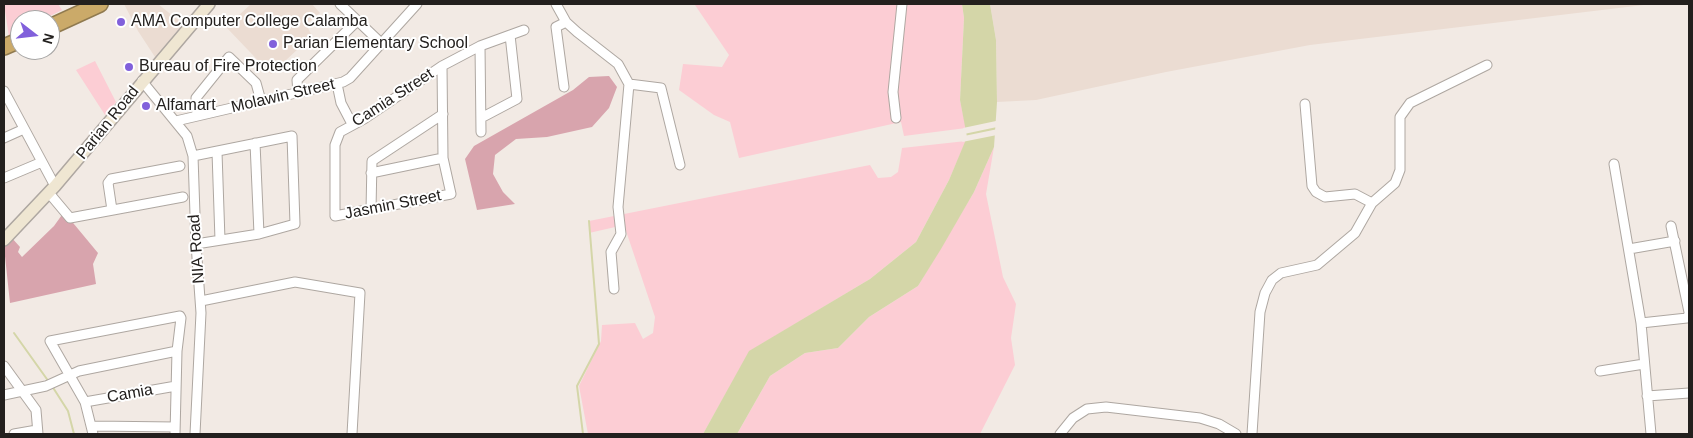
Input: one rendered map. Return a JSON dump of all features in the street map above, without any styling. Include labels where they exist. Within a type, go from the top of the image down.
[{"type":"highway","points":[[60,22],[100,4]]},
{"type":"main road","name":"Parian Road","points":[[4,240],[52,190],[208,4]]},
{"type":"street","points":[[340,4],[381,43]]},
{"type":"street","name":"Molawin Street","points":[[176,121],[337,84],[350,78],[417,4]]},
{"type":"street","points":[[556,4],[566,22],[618,64],[629,84],[619,197],[622,234],[611,252],[614,289]]},
{"type":"street","points":[[896,118],[893,92],[902,4]]},
{"type":"street","points":[[298,93],[297,80],[357,21]]},
{"type":"street","points":[[564,88],[556,27],[566,22]]},
{"type":"street","name":"Camia Street","points":[[334,216],[335,145],[340,132],[364,119],[442,66],[480,46],[524,30]]},
{"type":"street","points":[[481,118],[517,99],[510,35]]},
{"type":"street","points":[[480,46],[481,132]]},
{"type":"street","points":[[197,115],[196,98],[229,57],[256,83],[261,101]]},
{"type":"street","points":[[1252,434],[1260,312],[1265,292],[1272,280],[1280,274],[1317,265],[1355,233],[1372,203],[1395,183],[1400,170],[1400,117],[1410,104],[1487,65]]},
{"type":"street","points":[[371,173],[443,158],[442,66]]},
{"type":"street","name":"NIA Road","points":[[142,81],[176,121],[190,141],[193,156],[196,244],[201,300],[196,434]]},
{"type":"street","points":[[337,84],[340,103],[352,124]]},
{"type":"street","points":[[629,84],[661,88],[680,165]]},
{"type":"street","points":[[5,96],[42,162],[52,190],[70,218],[182,197]]},
{"type":"street","points":[[1305,104],[1312,186],[1316,192],[1325,197],[1355,194],[1372,203]]},
{"type":"street","points":[[371,210],[372,162],[443,114]]},
{"type":"street","points":[[4,138],[24,129]]},
{"type":"street","points":[[193,156],[292,136],[295,224],[259,234],[196,244]]},
{"type":"street","points":[[255,143],[259,234]]},
{"type":"street","points":[[217,152],[220,240]]},
{"type":"street","name":"Jasmin Street","points":[[334,216],[451,194],[443,158]]},
{"type":"street","points":[[4,178],[42,162]]},
{"type":"street","points":[[1614,164],[1641,323],[1651,434]]},
{"type":"street","points":[[112,210],[108,183],[111,179],[180,166]]},
{"type":"street","points":[[1641,323],[1687,318],[1689,313],[1672,226]]},
{"type":"street","points":[[1629,249],[1675,241]]},
{"type":"street","points":[[201,300],[295,282],[360,292],[352,434]]},
{"type":"street","points":[[180,316],[178,351],[175,431],[93,430],[85,402],[50,342],[180,316]]},
{"type":"street","points":[[4,395],[23,392],[49,384],[79,371],[178,351]]},
{"type":"street","points":[[1600,371],[1644,364]]},
{"type":"street","points":[[4,366],[36,410],[38,432],[14,434]]},
{"type":"street","name":"Camia","points":[[85,402],[176,386]]},
{"type":"street","points":[[1647,396],[1689,392]]},
{"type":"street","points":[[1060,434],[1073,418],[1087,409],[1106,407],[1200,418],[1219,424],[1236,434]]},
{"type":"shaded area","points":[[4,4],[58,4],[62,10],[10,10],[9,37]]},
{"type":"shaded area","points":[[124,4],[158,4],[183,24],[155,57],[138,31]]},
{"type":"shaded area","name":"Parian Elementary School","points":[[251,4],[312,4],[320,13],[306,24],[312,36],[271,74],[226,27]]},
{"type":"shaded area","points":[[688,4],[962,4],[964,18],[960,100],[966,128],[904,136],[901,122],[739,158],[730,122],[714,115],[679,90],[683,64],[722,67],[729,55],[695,5]]},
{"type":"shaded area","points":[[962,4],[990,4],[996,40],[997,102],[994,147],[974,192],[941,249],[918,286],[869,317],[838,348],[805,353],[770,376],[737,434],[703,434],[749,351],[870,279],[916,242],[949,180],[967,137],[960,100],[964,18]]},
{"type":"shaded area","points":[[990,4],[1652,4],[1310,45],[1166,72],[1036,100],[997,102],[996,40]]},
{"type":"shaded area","points":[[95,61],[116,102],[105,115],[76,70]]},
{"type":"shaded area","points":[[609,76],[617,87],[609,108],[592,127],[547,137],[516,139],[495,155],[493,174],[503,192],[515,204],[477,210],[465,159],[474,146],[573,90],[589,77]]},
{"type":"shaded area","points":[[966,141],[949,180],[916,242],[870,279],[750,351],[703,434],[588,434],[579,386],[601,341],[602,325],[635,323],[643,339],[653,333],[655,317],[624,225],[589,233],[589,221],[870,165],[878,178],[891,177],[898,172],[902,148]]},
{"type":"shaded area","points":[[994,147],[986,194],[1003,277],[1016,304],[1011,338],[1015,365],[980,434],[737,434],[770,376],[805,353],[838,348],[869,317],[918,286],[974,192]]},
{"type":"shaded area","points":[[64,212],[98,253],[93,264],[96,284],[10,303],[4,247],[11,237],[20,247],[18,252],[22,257],[54,226]]},
{"type":"pier","points":[[996,121],[997,127],[964,134],[963,128]]},
{"type":"pier","points":[[998,129],[997,135],[962,142],[964,136]]},
{"type":"waterway","points":[[583,434],[577,386],[599,344],[589,221]]},
{"type":"waterway","points":[[14,333],[49,382]]},
{"type":"waterway","points":[[52,386],[68,411],[74,434]]},
{"type":"place","name":"AMA Computer College Calamba","points":[[121,22]]},
{"type":"place","name":"Parian Elementary School","points":[[273,44]]},
{"type":"place","name":"Bureau of Fire Protection","points":[[129,67]]},
{"type":"place","name":"Alfamart","points":[[146,106]]}]
